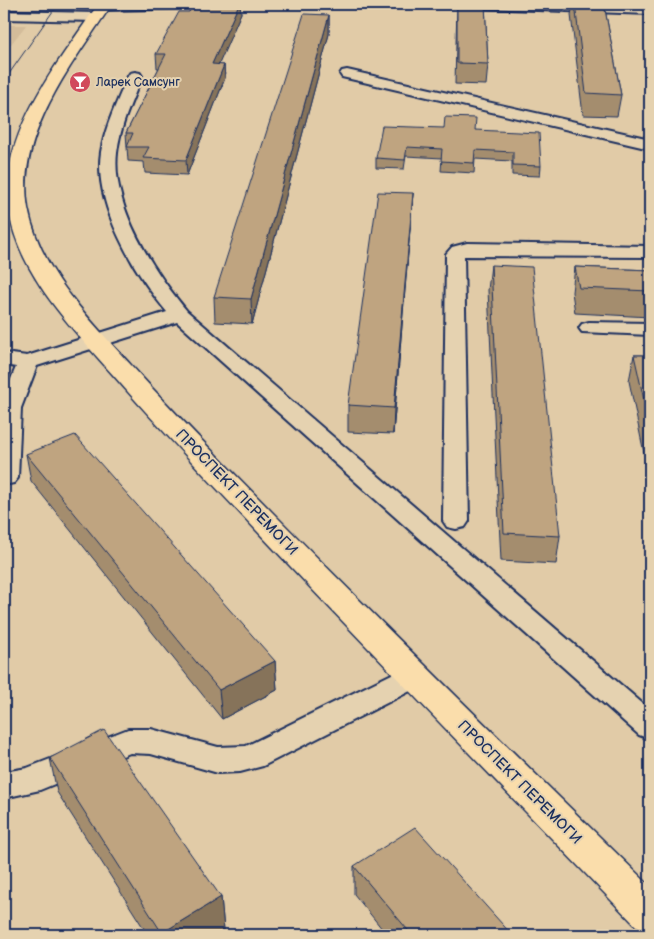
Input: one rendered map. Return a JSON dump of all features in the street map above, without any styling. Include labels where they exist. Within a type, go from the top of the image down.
[{"type":"main road","name":"ПРОСПЕКТ ПЕРЕМОГИ","points":[[102,9],[29,124],[19,163],[18,203],[23,229],[42,270],[97,342],[164,416],[414,676],[650,913]]},
{"type":"street","points":[[4,15],[204,4]]},
{"type":"street","points":[[482,4],[650,10]]},
{"type":"street","points":[[347,74],[650,144]]},
{"type":"street","points":[[135,76],[109,150],[108,162],[112,194],[121,222],[166,300],[650,727]]},
{"type":"street","points":[[456,521],[455,254],[459,250],[467,249],[650,252]]},
{"type":"street","points":[[4,360],[28,362],[97,342],[180,314]]},
{"type":"street","points":[[589,328],[650,330]]},
{"type":"street","points":[[6,478],[10,408],[28,362]]},
{"type":"street","points":[[4,785],[29,781],[128,741],[143,739],[216,760],[236,761],[252,757],[414,676]]},
{"type":"shaded area","points":[[4,25],[26,25],[4,53]]},
{"type":"building","points":[[194,4],[239,4],[212,64],[224,65],[186,160],[143,158],[149,147],[127,147],[133,133],[126,133],[166,54],[156,54],[179,12],[189,12]]},
{"type":"building","points":[[457,4],[485,4],[488,64],[457,63]]},
{"type":"building","points":[[575,4],[604,4],[621,95],[586,93]]},
{"type":"building","points":[[304,14],[329,15],[251,299],[214,297]]},
{"type":"building","points":[[445,117],[476,118],[475,130],[539,133],[541,166],[513,165],[513,152],[475,150],[474,163],[441,161],[442,149],[407,147],[405,160],[376,158],[382,126],[444,128]]},
{"type":"building","points":[[378,192],[413,193],[394,408],[348,405]]},
{"type":"building","points":[[491,265],[532,267],[560,536],[504,533]]},
{"type":"building","points":[[575,267],[650,270],[650,291],[579,288]]},
{"type":"building","points":[[634,355],[650,355],[650,427]]},
{"type":"building","points":[[75,435],[275,661],[219,690],[26,454]]},
{"type":"building","points":[[104,730],[221,897],[162,933],[50,758]]},
{"type":"building","points":[[415,827],[512,935],[412,935],[354,866]]},
{"type":"tram line","points":[[4,81],[58,4]]},
{"type":"place","name":"Ларек Самсунг","points":[[80,82]]}]
